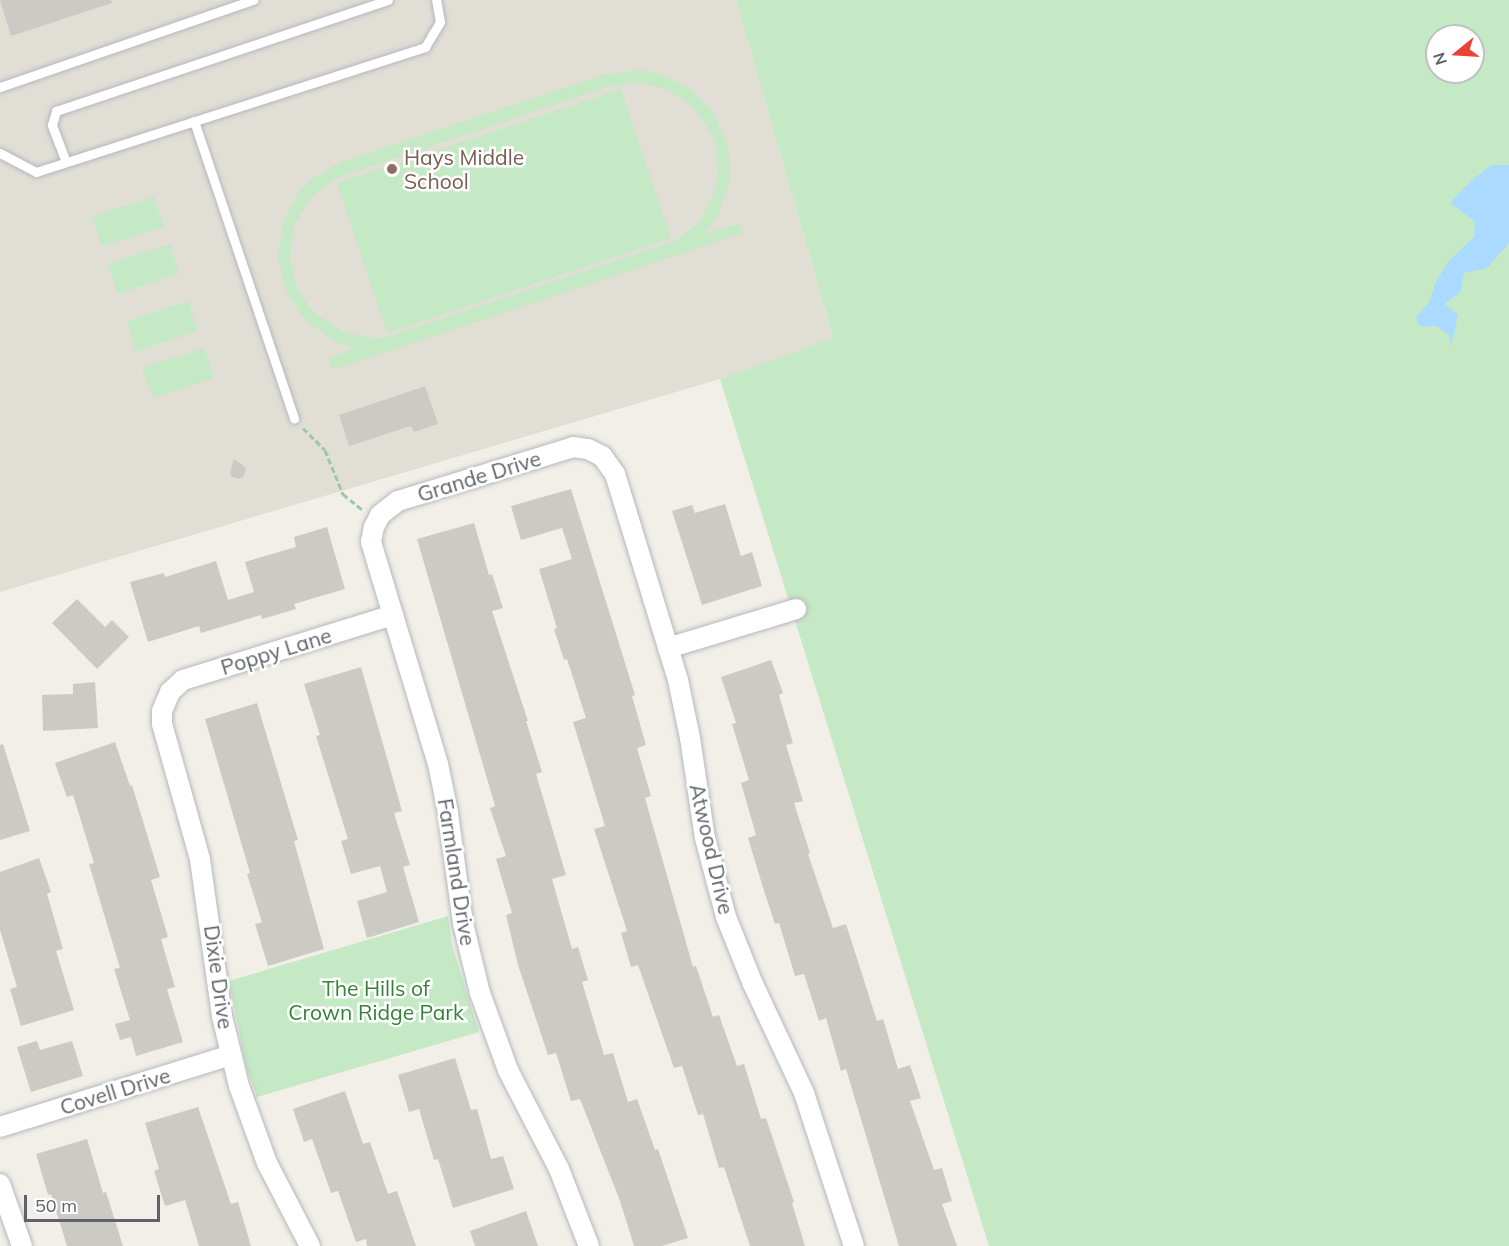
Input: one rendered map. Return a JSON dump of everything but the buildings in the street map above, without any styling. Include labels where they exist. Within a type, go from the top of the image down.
[{"type":"street","name":"Grande Drive","points":[[375,522],[383,511],[398,501],[566,449],[591,450]]},
{"type":"street","name":"Atwood Drive","points":[[591,450],[605,460],[615,474],[668,648],[690,738],[705,838],[726,917],[753,984],[804,1093],[854,1246]]},
{"type":"street","name":"Farmland Drive","points":[[375,522],[372,547],[440,774],[463,923],[480,993],[508,1070],[559,1169],[589,1246]]},
{"type":"street","points":[[668,648],[796,609]]},
{"type":"street","name":"Poppy Lane","points":[[166,699],[177,685],[190,678],[393,615]]},
{"type":"street","name":"Dixie Drive","points":[[166,699],[162,711],[162,724],[201,859],[219,996],[231,1055],[245,1105],[267,1163],[310,1246]]},
{"type":"street","name":"Covell Drive","points":[[0,1127],[231,1055]]},
{"type":"street","points":[[0,1184],[22,1246]]},
{"type":"lane","points":[[1,90],[253,0]]},
{"type":"lane","points":[[66,162],[52,125],[56,111],[388,0]]},
{"type":"lane","points":[[0,153],[36,172],[425,47],[440,22],[436,0]]},
{"type":"lane","points":[[194,121],[294,419]]},
{"type":"path","points":[[294,419],[325,450],[343,494],[375,522]]},
{"type":"shaded area","name":"Hays Middle School","points":[[0,0],[736,0],[833,339],[720,379],[0,592]]},
{"type":"green space","points":[[736,0],[1509,0],[1509,1246],[989,1246],[720,379],[833,338]]},
{"type":"green space","points":[[638,70],[656,72],[688,87],[713,112],[728,145],[730,181],[718,215],[704,234],[739,223],[743,233],[332,370],[328,358],[355,348],[336,342],[306,321],[286,292],[278,257],[283,222],[300,190],[313,178],[343,161],[603,75]],"holes":[[[638,82],[668,90],[693,107],[711,133],[716,148],[717,179],[714,194],[699,222],[675,241],[386,337],[371,338],[341,331],[315,313],[297,287],[290,257],[294,226],[310,198],[334,179],[607,87]]]},
{"type":"green space","points":[[621,89],[671,238],[387,333],[337,183]]},
{"type":"green space","points":[[154,197],[164,227],[102,246],[92,216]]},
{"type":"green space","points":[[170,244],[179,274],[118,294],[108,264]]},
{"type":"green space","points":[[188,301],[198,331],[136,351],[127,321]]},
{"type":"green space","points":[[204,348],[214,378],[153,398],[142,368]]},
{"type":"green space","name":"The Hills of Crown Ridge Park","points":[[448,916],[452,945],[479,1032],[257,1097],[246,1066],[229,981]]},
{"type":"water","points":[[1491,165],[1509,165],[1509,243],[1487,268],[1464,273],[1460,293],[1444,304],[1458,315],[1451,346],[1449,335],[1436,326],[1419,326],[1416,317],[1428,304],[1436,282],[1448,262],[1474,237],[1475,222],[1450,203],[1470,182]]},
{"type":"place","name":"Hays Middle School","points":[[392,169]]}]
